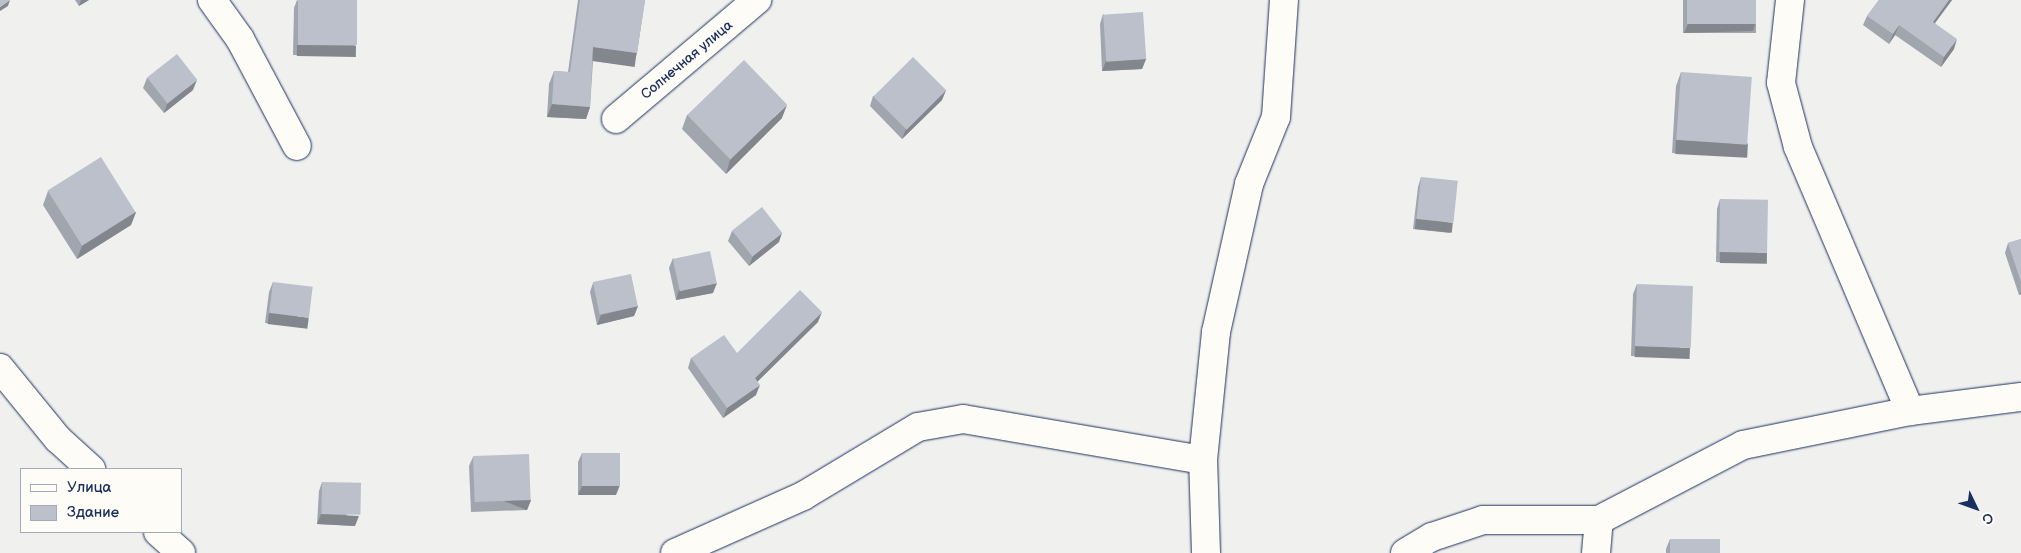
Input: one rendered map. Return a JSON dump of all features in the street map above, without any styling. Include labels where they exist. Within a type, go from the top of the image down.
[{"type":"street","points":[[212,0],[240,38],[297,146]]},
{"type":"street","name":"Солнечная улица","points":[[616,119],[758,0]]},
{"type":"street","points":[[1206,553],[1203,460],[1216,332],[1249,184],[1276,117],[1284,0]]},
{"type":"street","points":[[1790,0],[1781,82],[1798,147],[1910,411]]},
{"type":"street","points":[[0,368],[58,439],[90,468]]},
{"type":"street","points":[[1404,553],[1432,538],[1483,520],[1599,520],[1743,445],[1910,411],[2021,397]]},
{"type":"street","points":[[675,553],[803,496],[918,427],[962,419],[1203,460]]},
{"type":"street","points":[[1596,553],[1599,520]]},
{"type":"street","points":[[159,533],[181,553]]},
{"type":"building","points":[[0,0],[10,0],[0,7]]},
{"type":"building","points":[[298,0],[357,0],[357,45],[298,45]]},
{"type":"building","points":[[580,0],[645,0],[637,53],[593,47],[590,107],[552,104],[554,71],[570,72]]},
{"type":"building","points":[[1687,0],[1756,0],[1756,24],[1687,24]]},
{"type":"building","points":[[1879,0],[1949,0],[1933,22],[1957,39],[1944,57],[1899,25],[1893,34],[1867,16]]},
{"type":"building","points":[[1143,12],[1146,59],[1106,62],[1103,15]]},
{"type":"building","points":[[177,54],[197,80],[167,103],[147,77]]},
{"type":"building","points":[[913,57],[946,90],[907,130],[873,97]]},
{"type":"building","points":[[744,60],[787,105],[730,159],[687,115]]},
{"type":"building","points":[[1681,72],[1752,77],[1747,145],[1676,140]]},
{"type":"building","points":[[101,157],[135,212],[82,246],[48,190]]},
{"type":"building","points":[[1421,177],[1458,181],[1453,223],[1417,219]]},
{"type":"building","points":[[1720,199],[1768,200],[1767,253],[1719,252]]},
{"type":"building","points":[[762,207],[782,233],[752,256],[732,230]]},
{"type":"building","points":[[2021,239],[2021,282],[2008,243]]},
{"type":"building","points":[[710,251],[717,283],[680,291],[673,259]]},
{"type":"building","points":[[631,274],[638,306],[600,314],[593,282]]},
{"type":"building","points":[[273,282],[313,287],[309,318],[269,313]]},
{"type":"building","points":[[1637,284],[1693,286],[1691,348],[1635,346]]},
{"type":"building","points":[[800,290],[822,312],[755,378],[760,385],[727,408],[691,358],[724,335],[737,353]]},
{"type":"building","points":[[582,453],[620,453],[620,486],[582,486]]},
{"type":"building","points":[[529,454],[531,500],[475,502],[473,456]]},
{"type":"building","points":[[322,482],[361,483],[360,515],[321,514]]},
{"type":"building","points":[[1670,539],[1720,539],[1720,553],[1670,553]]}]
